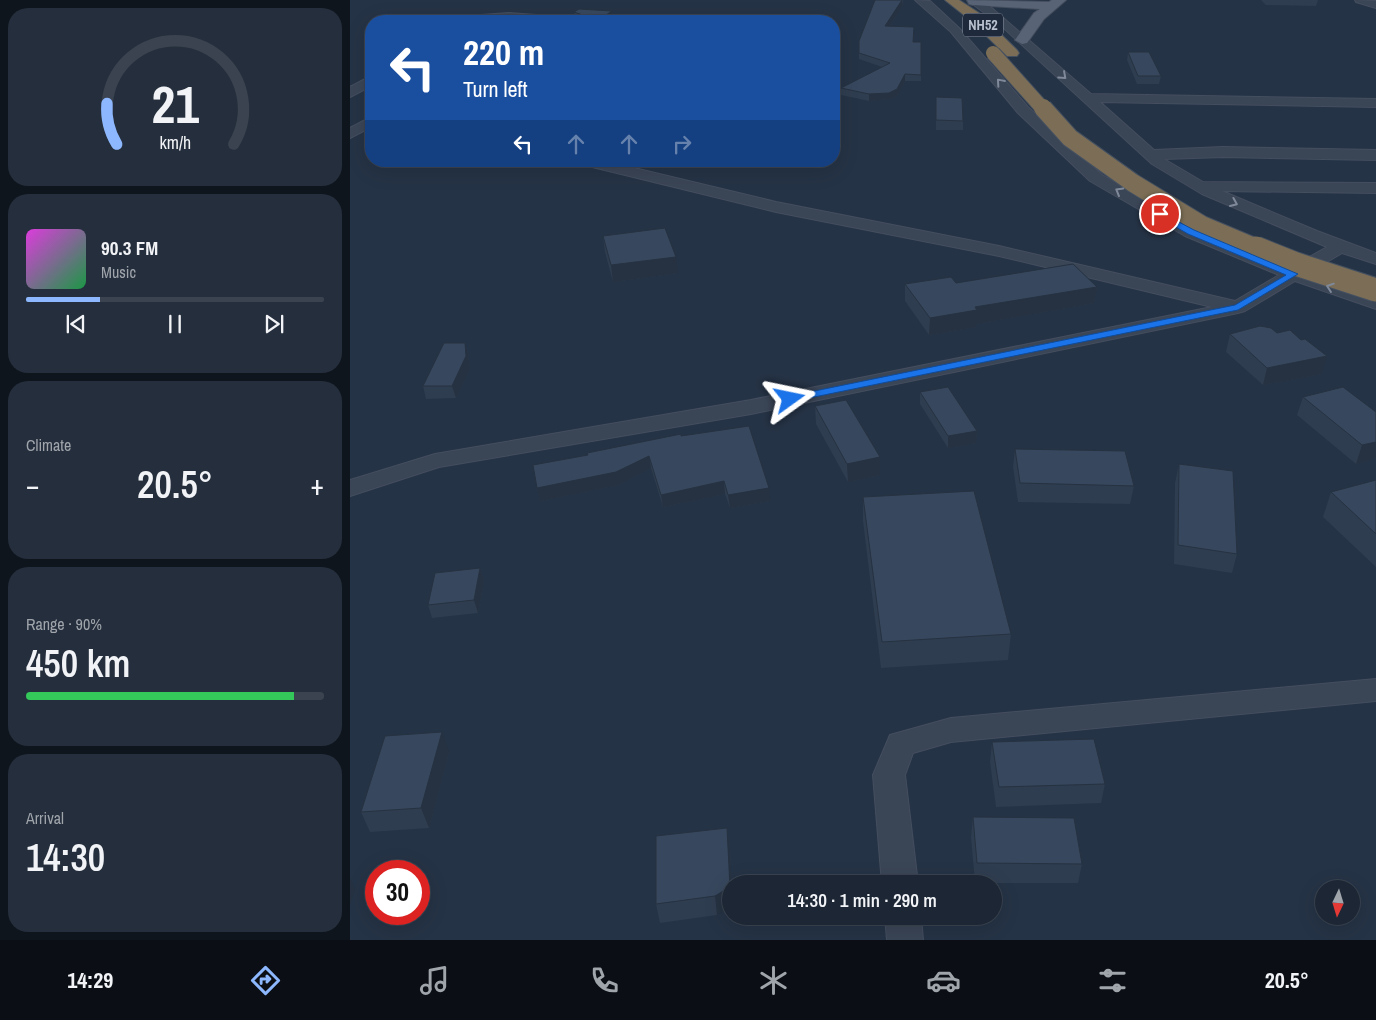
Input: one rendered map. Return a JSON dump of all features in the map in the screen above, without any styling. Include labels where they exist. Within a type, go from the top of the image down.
[{"type":"highway","name":"NH52","points":[[937,0],[962,18],[1070,138],[1133,183],[1202,225],[1296,264],[1376,290]]},
{"type":"highway","name":"NH52","points":[[950,0],[1015,41],[1072,114]]},
{"type":"highway","points":[[1085,127],[1142,175],[1251,233],[1376,274]]},
{"type":"main road","points":[[973,0],[1048,2]]},
{"type":"main road","points":[[1015,41],[1048,2]]},
{"type":"street","points":[[920,0],[926,3],[955,30],[1023,110],[1096,178],[1191,232],[1293,274],[1376,303]]},
{"type":"street","points":[[973,0],[982,5],[1015,41],[1087,98],[1150,155],[1198,185],[1294,228],[1376,258]]},
{"type":"street","points":[[1360,0],[1376,5]]},
{"type":"street","points":[[350,93],[365,84]]},
{"type":"street","points":[[1087,98],[1376,102]]},
{"type":"street","points":[[350,134],[365,118]]},
{"type":"street","points":[[1150,155],[1223,152],[1376,155]]},
{"type":"street","points":[[610,167],[776,207],[999,251],[1238,307]]},
{"type":"street","points":[[1198,185],[1376,188]]},
{"type":"street","points":[[350,488],[435,461],[751,407],[1238,307],[1341,246]]},
{"type":"street","points":[[899,875],[889,775],[901,744],[951,730],[1376,690]]},
{"type":"street","points":[[904,925],[905,940]]},
{"type":"building","points":[[875,0],[902,0],[885,26],[914,27],[913,42],[921,42],[921,75],[905,74],[897,89],[889,93],[869,94],[841,88],[890,63],[859,53],[859,41]]},
{"type":"building","points":[[579,9],[612,11],[606,15],[583,15],[574,12]]},
{"type":"building","points":[[1128,52],[1149,52],[1161,76],[1138,76]]},
{"type":"building","points":[[936,97],[962,98],[963,121],[936,120]]},
{"type":"building","points":[[665,228],[676,257],[611,265],[603,236]]},
{"type":"building","points":[[1073,264],[1097,287],[975,307],[977,310],[930,318],[905,284],[951,277],[956,283]]},
{"type":"building","points":[[1260,326],[1271,328],[1277,333],[1290,330],[1301,340],[1305,339],[1327,356],[1267,368],[1230,334]]},
{"type":"building","points":[[444,343],[465,343],[466,356],[452,386],[423,386]]},
{"type":"building","points":[[948,387],[977,431],[948,436],[920,392]]},
{"type":"building","points":[[1343,387],[1376,412],[1376,442],[1362,445],[1303,397]]},
{"type":"building","points":[[846,400],[880,457],[847,464],[815,406]]},
{"type":"building","points":[[749,426],[769,488],[728,495],[724,481],[661,495],[649,456],[616,472],[537,488],[533,465],[681,434],[681,436]]},
{"type":"building","points":[[1015,449],[1125,451],[1134,486],[1020,483]]},
{"type":"building","points":[[1179,464],[1233,471],[1237,554],[1178,545]]},
{"type":"building","points":[[1376,480],[1376,534],[1331,492]]},
{"type":"building","points":[[974,491],[1011,634],[882,642],[863,497]]},
{"type":"building","points":[[480,568],[474,600],[428,605],[435,573]]},
{"type":"building","points":[[442,732],[421,808],[361,812],[385,736]]},
{"type":"building","points":[[1094,739],[1105,784],[999,787],[992,742]]},
{"type":"building","points":[[973,817],[1074,818],[1082,864],[977,863]]},
{"type":"building","points":[[727,828],[729,875],[722,875],[722,892],[715,896],[656,904],[656,836]]},
{"type":"route","points":[[790,399],[1238,307],[1293,274],[1267,265],[1191,232],[1160,214]]}]
